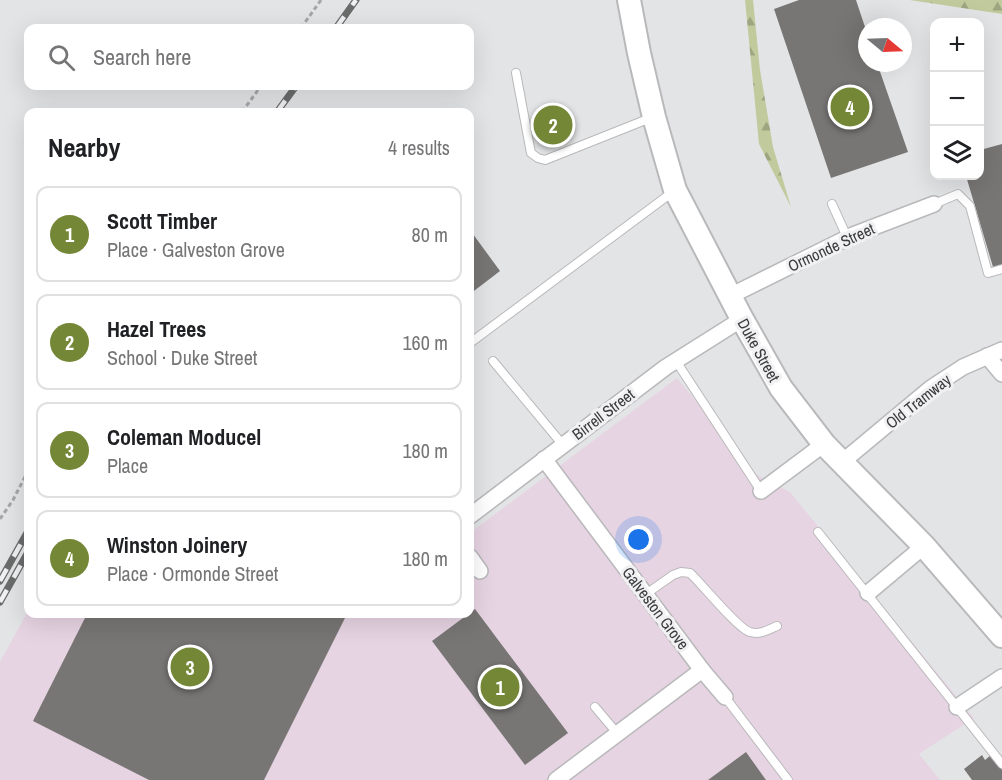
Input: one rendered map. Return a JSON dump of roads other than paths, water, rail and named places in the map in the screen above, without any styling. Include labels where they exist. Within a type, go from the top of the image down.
[{"type":"street","name":"Duke Street","points":[[629,0],[654,117],[675,190],[729,296],[781,388],[824,444],[924,546],[1002,636]]},
{"type":"street","name":"Ormonde Street","points":[[729,296],[847,237],[934,204]]},
{"type":"street","name":"Birrell Street","points":[[474,513],[676,361],[742,319]]},
{"type":"street","name":"Old Tramway","points":[[841,463],[931,388],[963,367],[1002,350]]},
{"type":"street","points":[[987,356],[1002,374]]},
{"type":"street","points":[[761,491],[824,444]]},
{"type":"street","name":"Galveston Grove","points":[[544,459],[702,670],[725,697]]},
{"type":"street","points":[[868,593],[924,546]]},
{"type":"street","points":[[474,563],[480,571]]},
{"type":"street","points":[[556,780],[702,670]]},
{"type":"street","points":[[957,707],[1002,677]]},
{"type":"lane","points":[[516,73],[531,153],[538,158],[545,160],[654,117]]},
{"type":"lane","points":[[474,340],[675,190]]},
{"type":"lane","points":[[934,204],[958,194],[970,206],[988,273],[1002,269]]},
{"type":"lane","points":[[832,204],[847,237]]},
{"type":"lane","points":[[493,361],[563,445]]},
{"type":"lane","points":[[676,361],[761,491]]},
{"type":"lane","points":[[818,532],[1002,764]]},
{"type":"lane","points":[[646,594],[673,575],[681,572],[690,573],[739,625],[749,632],[761,633],[777,626]]},
{"type":"lane","points":[[725,697],[788,780]]},
{"type":"lane","points":[[595,707],[617,733]]},
{"type":"railway","points":[[339,24],[356,0]]},
{"type":"railway","points":[[280,108],[293,90]]},
{"type":"railway","points":[[0,581],[24,538]]},
{"type":"railway","points":[[0,602],[24,559]]},
{"type":"place","name":"Winston Joinery","points":[[850,107]]},
{"type":"place","name":"Hazel Trees","points":[[553,125]]},
{"type":"place","name":"Coleman Moducel","points":[[190,667]]},
{"type":"place","name":"Scott Timber","points":[[500,687]]}]
